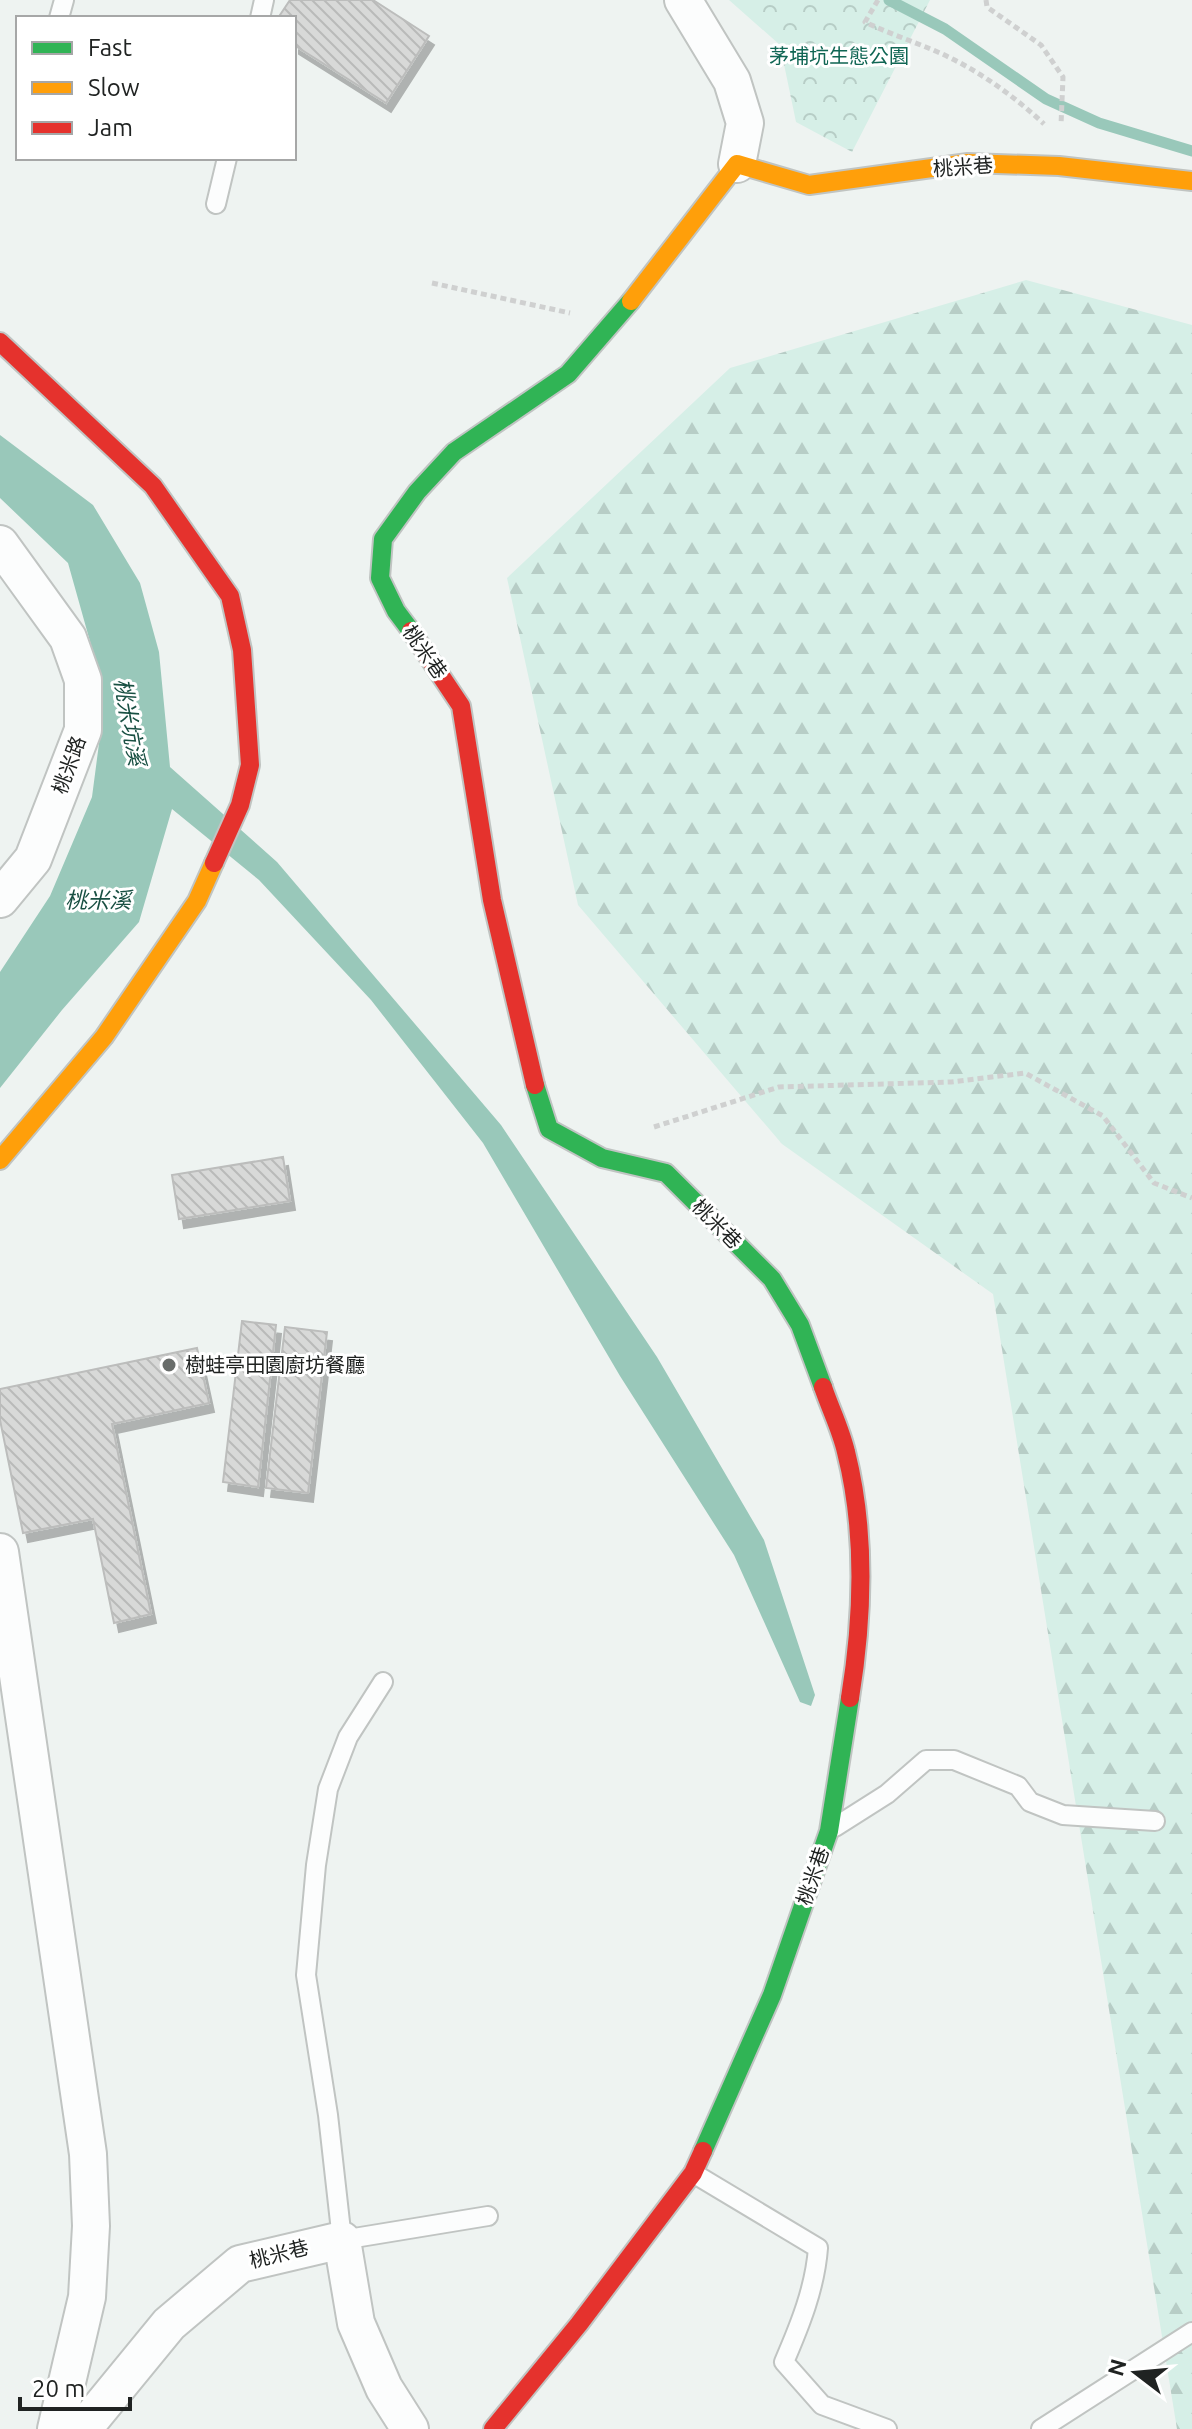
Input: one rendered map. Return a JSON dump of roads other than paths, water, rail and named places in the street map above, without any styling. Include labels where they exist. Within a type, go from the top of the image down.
[{"type":"street","name":"桃米巷","points":[[493,2429],[579,2324],[693,2173],[772,1995],[829,1831],[856,1660],[860,1543],[846,1451],[800,1325],[772,1279],[666,1173],[602,1158],[549,1129],[531,1072],[492,900],[461,706],[425,649],[396,611],[380,578],[383,539],[417,492],[454,452],[568,374],[614,323],[737,164],[745,123],[732,81],[683,0]]},
{"type":"street","name":"桃米巷","points":[[737,164],[809,185],[968,163],[1059,166],[1192,181]]},
{"type":"street","points":[[0,342],[153,486],[230,596],[242,650],[250,765],[240,805],[197,901],[104,1037],[0,1160]]},
{"type":"street","name":"桃米路","points":[[0,544],[68,638],[83,680],[83,730],[33,859],[0,899]]},
{"type":"street","points":[[0,1552],[88,2154],[91,2226],[87,2297],[56,2429]]},
{"type":"street","name":"桃米巷","points":[[83,2429],[169,2324],[240,2264],[342,2240]]},
{"type":"street","points":[[342,2240],[356,2323],[384,2388],[410,2429]]},
{"type":"lane","points":[[216,204],[227,160]]},
{"type":"lane","points":[[383,1682],[348,1737],[328,1789],[316,1865],[306,1975],[328,2115],[342,2240],[488,2216]]},
{"type":"lane","points":[[829,1831],[887,1794],[926,1760],[954,1760],[1018,1786],[1030,1802],[1063,1815],[1155,1821]]},
{"type":"lane","points":[[693,2173],[818,2248],[816,2274],[784,2362],[822,2405],[887,2429]]},
{"type":"lane","points":[[1041,2429],[1192,2332]]},
{"type":"water","name":"桃米溪","points":[[0,435],[93,505],[140,583],[159,652],[170,767],[277,862],[501,1125],[657,1357],[764,1540],[815,1695],[811,1706],[800,1702],[734,1555],[620,1376],[483,1143],[371,1000],[259,880],[172,809],[139,922],[62,1010],[0,1088],[0,972],[50,896],[92,797],[103,713],[91,645],[68,563],[0,498]]},
{"type":"waterway","points":[[889,0],[945,29],[1046,99],[1099,123],[1192,151]]},
{"type":"place","name":"樹蛙亭田園廚坊餐廳","points":[[169,1365]]},
{"type":"park label","name":"茅埔坑生態公園","points":[[839,56]]},
{"type":"water label","name":"桃米坑溪","points":[[130,722]]}]
